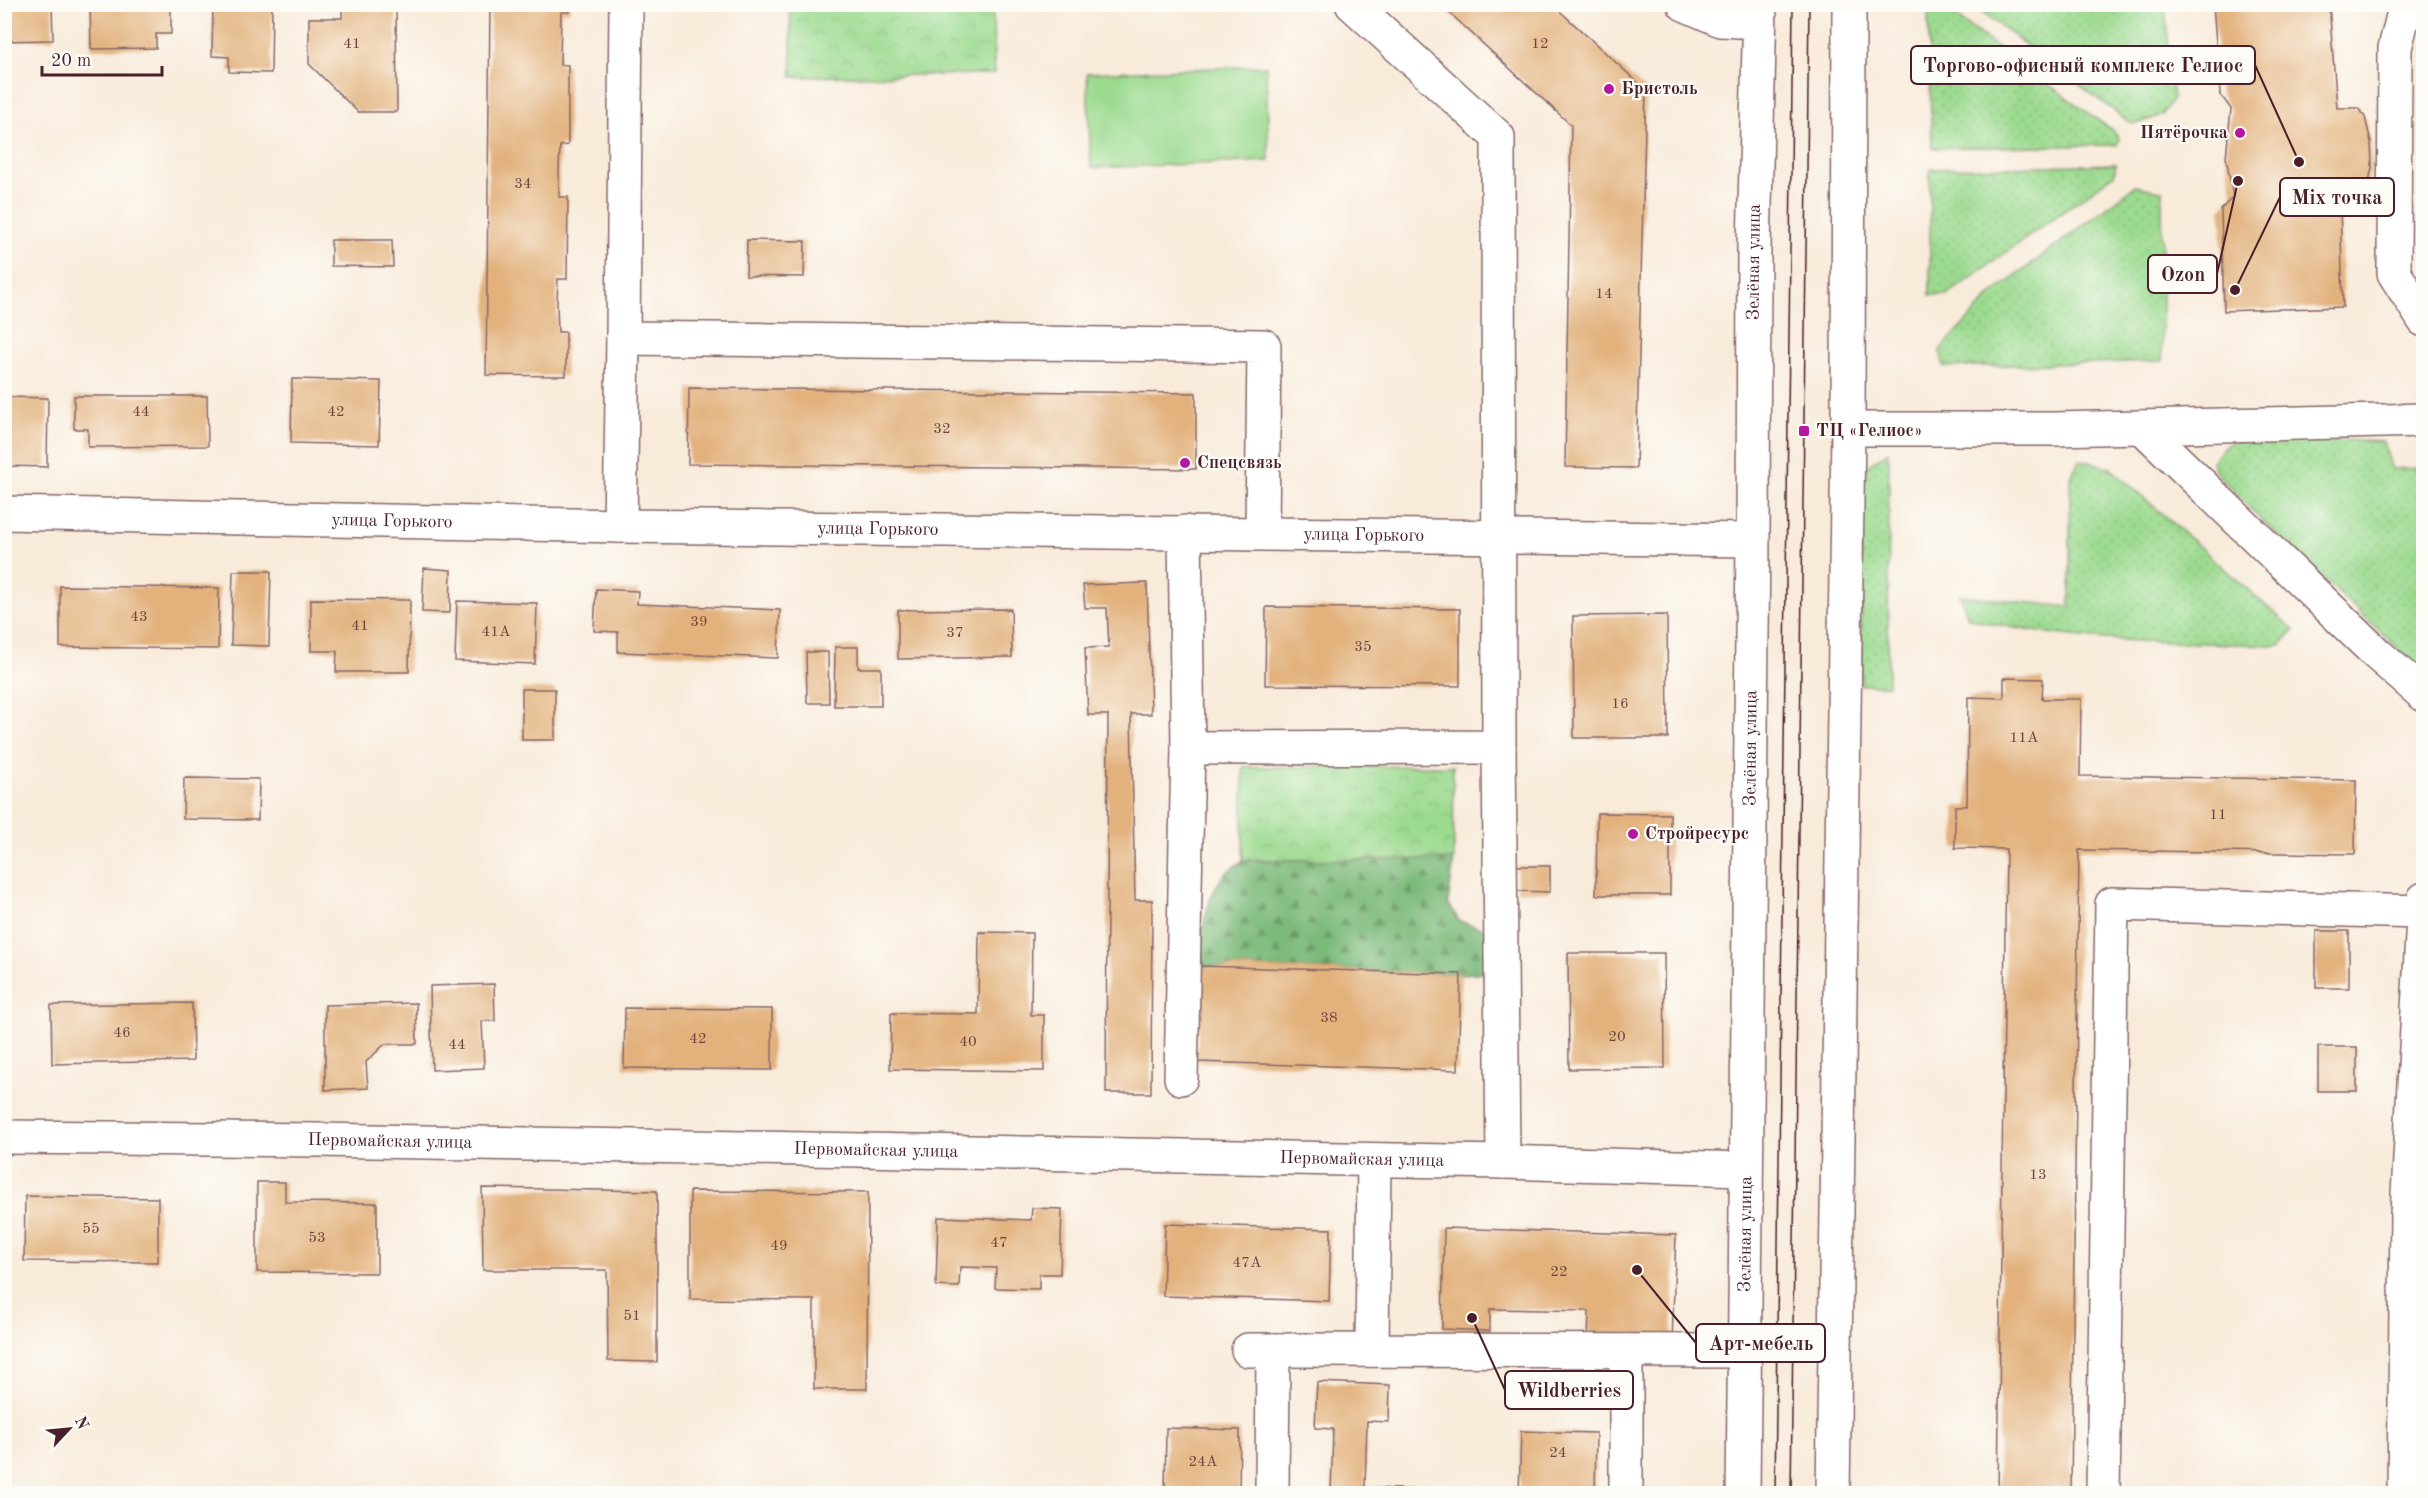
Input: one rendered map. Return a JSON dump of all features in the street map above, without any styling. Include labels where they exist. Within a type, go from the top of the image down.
[{"type":"street","points":[[620,526],[626,4]]},
{"type":"street","points":[[1352,4],[1498,137],[1499,747],[1503,1162]]},
{"type":"street","points":[[1684,4],[1720,20],[1759,13]]},
{"type":"street","points":[[1833,1494],[1848,429],[1849,4]]},
{"type":"street","points":[[2406,4],[2395,48],[2394,273],[2424,320]]},
{"type":"street","name":"Зелёная улица","points":[[1743,1494],[1754,259],[1759,13]]},
{"type":"street","points":[[623,338],[1264,346],[1262,533]]},
{"type":"street","points":[[1848,429],[2142,427],[2424,420]]},
{"type":"street","points":[[2142,427],[2377,654],[2424,695]]},
{"type":"street","name":"улица Горького","points":[[4,513],[620,526],[1753,540]]},
{"type":"street","points":[[1181,1078],[1188,748],[1185,532]]},
{"type":"street","points":[[1188,748],[1499,747]]},
{"type":"street","points":[[2404,1494],[2424,899]]},
{"type":"street","points":[[2103,1494],[2112,904],[2423,912]]},
{"type":"street","name":"Первомайская улица","points":[[4,1137],[318,1140],[1503,1162],[1746,1169]]},
{"type":"street","points":[[1372,1350],[1374,1161]]},
{"type":"street","points":[[1272,1494],[1260,1350],[1746,1351]]},
{"type":"street","points":[[1626,1351],[1626,1494]]},
{"type":"green space","points":[[790,5],[993,5],[994,74],[792,77]]},
{"type":"green space","points":[[1972,5],[2165,5],[2173,99],[2162,115],[2132,124]]},
{"type":"green space","points":[[1936,8],[1946,10],[2116,133],[2119,139],[2117,145],[1932,148],[1928,12]]},
{"type":"green space","points":[[1266,66],[1269,161],[1091,168],[1087,73]]},
{"type":"green space","points":[[2116,164],[2114,175],[1947,295],[1930,295],[1930,169]]},
{"type":"green space","points":[[2135,186],[2162,191],[2162,361],[1944,367],[1940,350],[1992,294]]},
{"type":"green space","points":[[2259,436],[2383,442],[2392,469],[2423,467],[2423,672],[2261,520],[2216,472],[2212,462],[2226,445]]},
{"type":"green space","points":[[1889,451],[1888,685],[1861,685],[1861,480],[1870,464]]},
{"type":"green space","points":[[2080,460],[2109,467],[2294,630],[2280,645],[2162,642],[2046,633],[1968,618],[1960,595],[2070,607],[2070,477]]},
{"type":"green space","points":[[1453,766],[1454,859],[1243,860],[1243,767]]},
{"type":"green space","points":[[1454,859],[1448,903],[1459,921],[1487,930],[1486,972],[1461,974],[1200,966],[1202,932],[1215,889],[1223,876],[1243,860]]},
{"type":"building","points":[[4,4],[52,4],[53,40],[4,41]]},
{"type":"building","points":[[90,4],[171,4],[171,34],[156,34],[156,48],[91,49]]},
{"type":"building","points":[[213,4],[272,4],[271,73],[229,72],[229,57],[212,56]]},
{"type":"building","points":[[342,4],[396,4],[397,112],[358,112],[309,64],[309,18],[342,18]]},
{"type":"building","points":[[490,4],[570,4],[570,12],[561,12],[560,65],[568,65],[568,145],[560,146],[559,170],[559,197],[568,197],[567,279],[558,279],[557,304],[558,332],[566,332],[566,376],[486,375]]},
{"type":"building","points":[[1440,4],[1552,4],[1646,90],[1636,468],[1565,467],[1571,125]]},
{"type":"building","points":[[2213,4],[2329,4],[2337,108],[2359,108],[2365,117],[2371,142],[2372,167],[2362,203],[2340,204],[2343,307],[2224,311],[2221,209],[2233,197],[2226,157],[2231,109],[2220,94]]},
{"type":"building","points":[[331,240],[392,240],[393,267],[331,266]]},
{"type":"building","points":[[747,240],[805,241],[804,277],[746,276]]},
{"type":"building","points":[[292,379],[381,381],[379,445],[291,443]]},
{"type":"building","points":[[689,388],[1196,393],[1196,469],[688,464]]},
{"type":"building","points":[[74,396],[207,396],[208,446],[88,447],[88,429],[74,429]]},
{"type":"building","points":[[8,397],[48,398],[47,467],[7,466]]},
{"type":"building","points":[[424,568],[451,570],[450,613],[422,612]]},
{"type":"building","points":[[233,571],[271,571],[269,646],[231,645]]},
{"type":"building","points":[[1147,583],[1151,714],[1131,714],[1135,900],[1152,900],[1151,1093],[1106,1093],[1108,715],[1088,715],[1085,648],[1109,647],[1107,608],[1085,608],[1083,585]]},
{"type":"building","points":[[60,586],[219,588],[218,649],[60,647]]},
{"type":"building","points":[[596,589],[638,591],[637,604],[780,610],[778,658],[618,652],[618,632],[594,631]]},
{"type":"building","points":[[311,599],[410,600],[409,672],[336,672],[337,651],[311,651]]},
{"type":"building","points":[[457,601],[537,603],[535,664],[455,661]]},
{"type":"building","points":[[1266,607],[1460,609],[1460,686],[1265,685]]},
{"type":"building","points":[[1011,609],[1012,657],[898,659],[898,610]]},
{"type":"building","points":[[1667,615],[1668,738],[1574,738],[1573,616]]},
{"type":"building","points":[[835,647],[858,647],[858,668],[881,668],[881,706],[834,706]]},
{"type":"building","points":[[806,652],[828,652],[829,703],[807,703]]},
{"type":"building","points":[[2004,678],[2043,679],[2042,699],[2081,699],[2080,776],[2356,780],[2355,854],[2079,850],[2071,1494],[1998,1494],[2006,849],[1955,848],[1955,806],[1967,806],[1968,697],[2004,698]]},
{"type":"building","points":[[522,689],[555,689],[555,740],[522,740]]},
{"type":"building","points":[[184,778],[259,779],[258,820],[183,819]]},
{"type":"building","name":"Стройресурс","points":[[1597,813],[1670,814],[1670,895],[1596,895]]},
{"type":"building","points":[[1517,866],[1550,866],[1550,892],[1517,891]]},
{"type":"building","points":[[2316,931],[2349,931],[2349,988],[2316,988]]},
{"type":"building","points":[[979,932],[1032,933],[1031,1015],[1044,1015],[1044,1071],[890,1069],[891,1013],[978,1014]]},
{"type":"building","points":[[1568,953],[1664,953],[1665,1068],[1569,1069]]},
{"type":"building","points":[[1200,966],[1461,974],[1458,1070],[1197,1062]]},
{"type":"building","points":[[494,984],[495,1021],[482,1021],[484,1068],[432,1070],[430,986]]},
{"type":"building","points":[[192,1003],[193,1061],[52,1064],[51,1005]]},
{"type":"building","points":[[416,1003],[417,1044],[385,1044],[366,1062],[368,1088],[325,1090],[325,1005]]},
{"type":"building","points":[[625,1008],[772,1009],[772,1070],[624,1068]]},
{"type":"building","points":[[2318,1047],[2357,1047],[2357,1091],[2318,1091]]},
{"type":"building","points":[[257,1182],[285,1182],[285,1202],[377,1203],[377,1273],[257,1272]]},
{"type":"building","points":[[482,1188],[657,1191],[657,1362],[608,1361],[607,1270],[483,1270]]},
{"type":"building","points":[[690,1191],[868,1192],[867,1389],[814,1389],[814,1300],[690,1299]]},
{"type":"building","points":[[25,1196],[158,1198],[158,1262],[24,1261]]},
{"type":"building","points":[[1032,1208],[1062,1209],[1060,1274],[1039,1274],[1039,1289],[995,1288],[996,1268],[960,1267],[959,1287],[936,1286],[938,1217],[1031,1220]]},
{"type":"building","points":[[1165,1224],[1331,1229],[1329,1301],[1163,1296]]},
{"type":"building","points":[[1444,1228],[1676,1235],[1672,1342],[1588,1339],[1589,1311],[1490,1309],[1490,1331],[1442,1329]]},
{"type":"building","points":[[1317,1382],[1390,1385],[1389,1422],[1367,1421],[1365,1488],[1487,1491],[1487,1494],[1331,1494],[1333,1429],[1315,1428]]},
{"type":"building","points":[[1166,1428],[1240,1430],[1239,1494],[1165,1494]]},
{"type":"building","points":[[1521,1431],[1596,1433],[1595,1494],[1519,1494]]},
{"type":"tram line","points":[[1775,1494],[1793,4]]},
{"type":"tram line","points":[[1791,1494],[1809,4]]},
{"type":"place","name":"Бристоль","points":[[1609,89]]},
{"type":"place","name":"Пятёрочка","points":[[2240,133]]},
{"type":"place","name":"Торгово-офисный комплекс Гелиос","points":[[2299,162]]},
{"type":"place","name":"Ozon","points":[[2238,181]]},
{"type":"place","name":"Mix точка","points":[[2235,290]]},
{"type":"place","name":"ТЦ «Гелиос»","points":[[1804,431]]},
{"type":"place","name":"Спецсвязь","points":[[1185,463]]},
{"type":"place","name":"Стройресурс","points":[[1633,834]]},
{"type":"place","name":"Арт-мебель","points":[[1637,1270]]},
{"type":"place","name":"Wildberries","points":[[1472,1318]]}]
